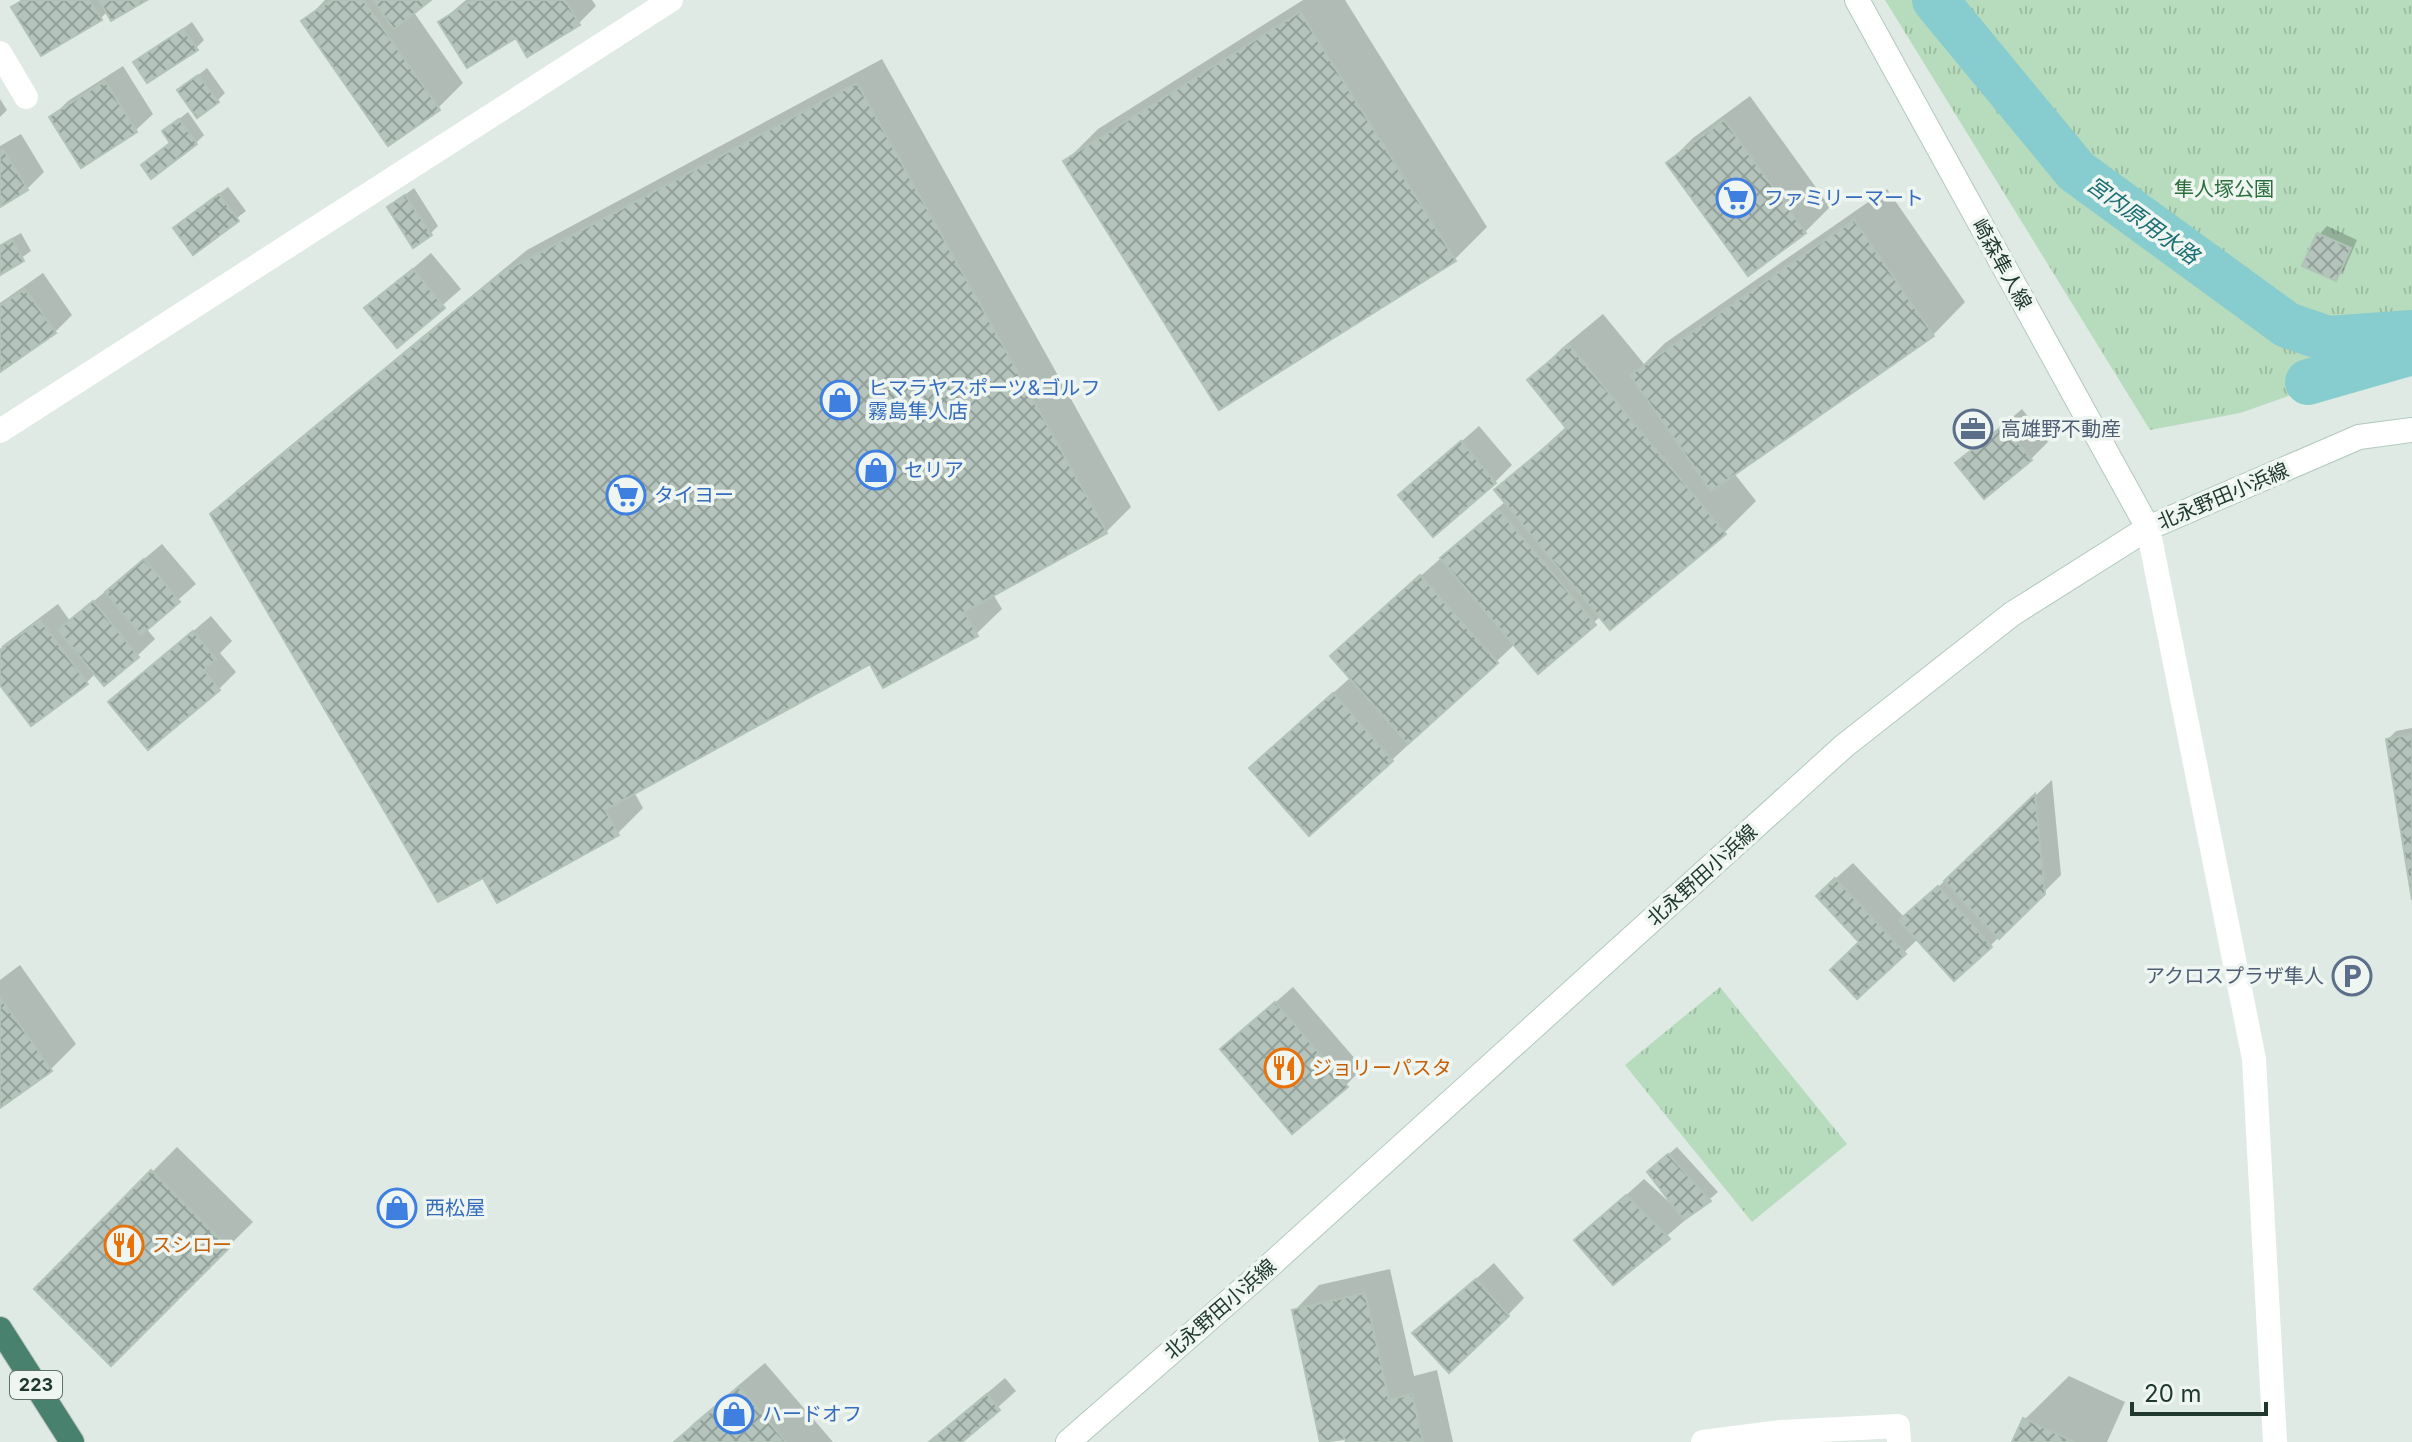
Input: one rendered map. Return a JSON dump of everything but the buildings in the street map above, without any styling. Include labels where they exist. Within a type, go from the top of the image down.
[{"type":"highway","name":"223","points":[[0,1329],[72,1442]]},
{"type":"main road","points":[[0,431],[671,0]]},
{"type":"main road","name":"崎森隼人線","points":[[1857,0],[2148,528],[2254,1059],[2275,1442]]},
{"type":"main road","points":[[0,53],[26,97]]},
{"type":"main road","name":"北永野田小浜線","points":[[1068,1442],[1257,1277],[1844,746],[2012,614],[2148,528],[2359,437],[2412,430]]},
{"type":"main road","points":[[1703,1442],[1781,1432],[1898,1426],[1899,1442]]},
{"type":"green space","name":"隼人塚公園","points":[[1885,0],[2412,0],[2412,357],[2368,368],[2240,413],[2150,430]]},
{"type":"green space","points":[[1720,987],[1847,1144],[1752,1222],[1625,1065]]},
{"type":"waterway","name":"宮内原用水路","points":[[1935,0],[2076,171],[2287,325],[2328,339],[2412,333]]},
{"type":"waterway","name":"宮内原用水路","points":[[2308,382],[2412,352]]},
{"type":"place","name":"ファミリーマート","points":[[1736,198]]},
{"type":"place","name":"ヒマラヤスポーツ&ゴルフ 霧島隼人店","points":[[840,400]]},
{"type":"place","name":"高雄野不動産","points":[[1973,429]]},
{"type":"place","name":"セリア","points":[[876,470]]},
{"type":"place","name":"タイヨー","points":[[626,495]]},
{"type":"place","name":"アクロスプラザ隼人","points":[[2352,976]]},
{"type":"place","name":"ジョリーパスタ","points":[[1284,1068]]},
{"type":"place","name":"西松屋","points":[[397,1208]]},
{"type":"place","name":"スシロー","points":[[124,1245]]},
{"type":"place","name":"ハードオフ","points":[[734,1414]]}]
